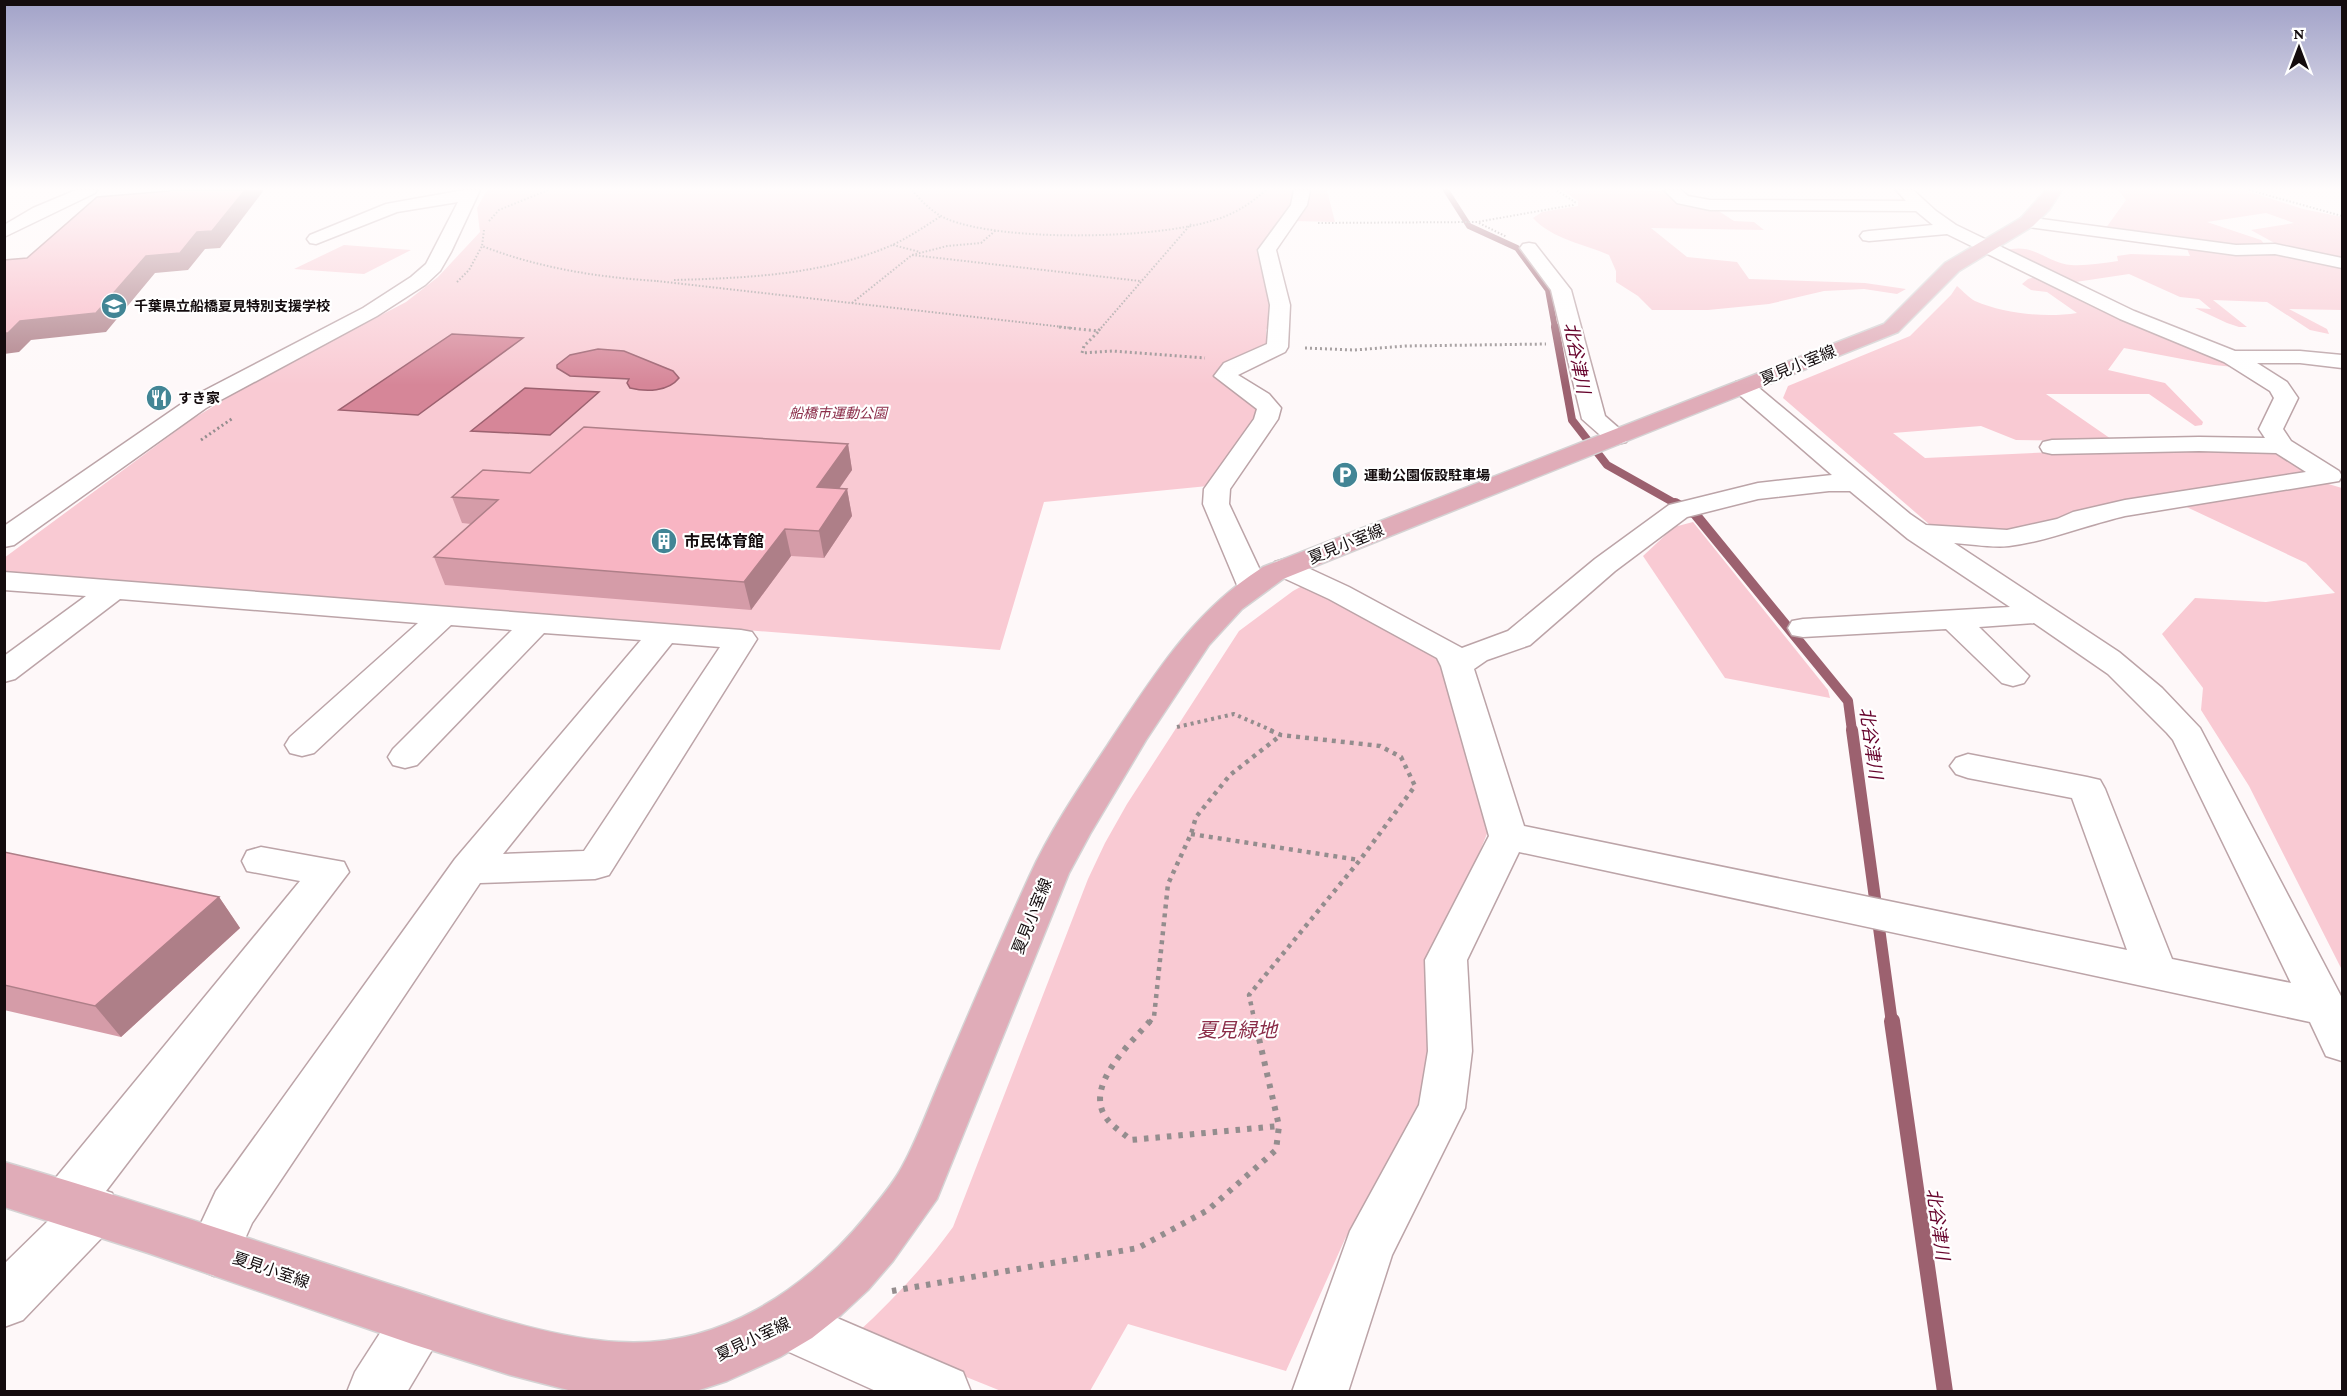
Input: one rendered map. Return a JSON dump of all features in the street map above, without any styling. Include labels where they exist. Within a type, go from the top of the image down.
[{"type":"main road","name":"夏見小室線","points":[[4,1184],[80,1206],[419,1321],[552,1359],[617,1372],[653,1371],[689,1366],[726,1354],[788,1324],[828,1295],[892,1226],[920,1184],[1050,873],[1071,831],[1090,798],[1193,643],[1209,623],[1269,577],[1892,327],[1952,267],[1971,255]]},
{"type":"street","points":[[4,539],[198,403],[400,295],[433,267],[439,255]]},
{"type":"street","points":[[1269,255],[1281,305],[1277,346],[1233,369],[1225,376],[1261,399],[1269,408],[1266,419],[1217,489],[1216,504],[1269,577],[1339,593],[1449,652],[1457,666],[1508,836],[1446,960],[1450,1052],[1442,1108],[1368,1248],[1320,1392]]},
{"type":"street","points":[[1534,255],[1561,290],[1600,444]]},
{"type":"street","points":[[1918,532],[2007,538],[2065,526],[2083,518],[2125,508],[2330,476],[2282,446],[2271,429],[2286,398],[2279,387],[2232,357],[2127,315],[2004,255]]},
{"type":"street","points":[[2312,255],[2343,263]]},
{"type":"street","points":[[2232,357],[2300,357],[2343,361]]},
{"type":"street","points":[[1744,387],[1856,483],[1918,532],[2133,677],[2188,736],[2334,1025]]},
{"type":"street","points":[[2052,447],[2199,444],[2282,446]]},
{"type":"street","points":[[1457,666],[1476,653],[1519,638],[1605,565],[1688,508],[1758,491],[1829,483],[1856,483]]},
{"type":"street","points":[[4,581],[741,639],[595,865],[469,869]]},
{"type":"street","points":[[4,672],[114,589]]},
{"type":"street","points":[[1803,628],[2039,614]]},
{"type":"street","points":[[302,745],[444,615]]},
{"type":"street","points":[[1953,619],[2013,676]]},
{"type":"street","points":[[405,758],[537,622]]},
{"type":"street","points":[[214,1251],[234,1207],[469,869],[664,633]]},
{"type":"street","points":[[1968,766],[2087,789],[2156,973]]},
{"type":"street","points":[[1508,836],[2156,973],[2334,1025]]},
{"type":"street","points":[[4,1300],[80,1206],[330,872],[261,861]]},
{"type":"street","points":[[375,1392],[419,1321]]},
{"type":"street","points":[[788,1324],[943,1392]]},
{"type":"path","points":[[504,255],[558,272],[592,277],[657,281],[1098,331]]},
{"type":"path","points":[[657,281],[764,275],[862,255]]},
{"type":"path","points":[[852,303],[912,255]]},
{"type":"path","points":[[913,255],[1141,281]]},
{"type":"path","points":[[1164,255],[1084,346],[1082,353],[1122,352],[1208,357]]},
{"type":"path","points":[[1277,346],[1354,350],[1407,346],[1551,344]]},
{"type":"path","points":[[886,1292],[1138,1248],[1208,1210],[1276,1150],[1279,1126],[1249,994],[1360,860],[1415,786],[1401,757],[1380,746],[1281,735],[1234,714],[1166,729]]},
{"type":"path","points":[[1279,1126],[1131,1140],[1106,1118],[1099,1100],[1109,1068],[1154,1017],[1168,884],[1191,834],[1196,817],[1230,775],[1281,735]]},
{"type":"path","points":[[1191,834],[1360,860]]},
{"type":"green space","points":[[323,255],[401,255],[364,274],[294,269]]},
{"type":"green space","name":"船橋市運動公園","points":[[458,255],[1268,255],[1274,315],[1266,330],[1267,344],[1222,371],[1263,409],[1208,486],[1044,502],[1000,650],[5,572],[4,558],[191,420],[248,385],[406,302],[438,277]]},
{"type":"green space","points":[[1609,255],[1685,255],[1737,262],[1749,279],[1865,283],[1906,289],[1897,294],[1864,289],[1824,291],[1769,304],[1708,310],[1652,310],[1638,296],[1616,282],[1616,271]]},
{"type":"green space","points":[[2012,255],[2041,255],[2071,265],[2118,261],[2117,256],[2123,255],[2301,255],[2342,264],[2342,310],[2289,309],[2327,329],[2329,334],[2310,330],[2267,302],[2213,300],[2247,327],[2239,327],[2195,308],[2211,309],[2199,299],[2180,297],[2129,274],[2069,283]]},
{"type":"green space","points":[[2311,255],[2342,255],[2342,262]]},
{"type":"green space","points":[[2039,276],[2244,368],[2214,365],[2124,348],[2108,370],[2165,383],[2203,422],[2202,425],[2195,426],[2149,394],[2046,394],[2114,441],[2016,440],[1981,426],[1893,433],[1925,458],[2121,449],[2275,451],[2308,473],[2006,535],[1937,531],[1783,398],[1788,386],[1910,336],[1957,286],[1975,301],[2012,312],[2039,315],[2077,313],[2047,292],[2031,290],[2022,284],[2028,279]]},
{"type":"green space","points":[[2318,481],[2342,488],[2342,970],[2249,786],[2201,710],[2203,688],[2162,634],[2195,598],[2266,602],[2335,593],[2306,563],[2178,503]]},
{"type":"green space","points":[[1693,522],[1828,690],[1830,698],[1725,678],[1643,556],[1674,527]]},
{"type":"green space","name":"夏見緑地","points":[[1304,585],[1438,656],[1490,826],[1465,889],[1435,1043],[1421,1100],[1345,1239],[1286,1371],[1128,1324],[1090,1391],[1001,1391],[857,1333],[908,1283],[953,1227],[1088,879],[1127,804],[1239,631]]},
{"type":"shaded area","points":[[452,334],[523,338],[418,415],[339,410]]},
{"type":"shaded area","points":[[598,349],[624,351],[673,371],[679,378],[663,388],[643,390],[630,388],[627,383],[629,379],[570,376],[557,368],[557,365],[570,355]]},
{"type":"shaded area","points":[[525,388],[599,392],[550,435],[471,431]]},
{"type":"building","points":[[30,255],[156,255],[146,256],[96,313],[20,321],[8,333],[4,333],[4,260],[27,258]]},
{"type":"building","name":"市民体育館","points":[[584,427],[848,444],[817,487],[847,489],[819,531],[785,529],[744,582],[434,557],[498,500],[452,497],[483,470],[530,473]]},
{"type":"building","points":[[4,852],[219,897],[95,1006],[4,985]]},
{"type":"waterway","name":"北谷津川","points":[[1522,255],[1548,290],[1555,328]]},
{"type":"waterway","name":"北谷津川","points":[[1555,327],[1572,420],[1607,465],[1678,505]]},
{"type":"waterway","name":"北谷津川","points":[[1675,503],[1695,514],[1848,701],[1852,731]]},
{"type":"waterway","name":"北谷津川","points":[[1852,730],[1892,1023]]},
{"type":"waterway","name":"北谷津川","points":[[1892,1021],[1945,1392]]},
{"type":"place","name":"千葉県立船橋夏見特別支援学校","points":[[114,306]]},
{"type":"place","name":"すき家","points":[[159,398]]},
{"type":"place","name":"運動公園仮設駐車場","points":[[1345,475]]},
{"type":"place","name":"市民体育館","points":[[664,541]]}]
